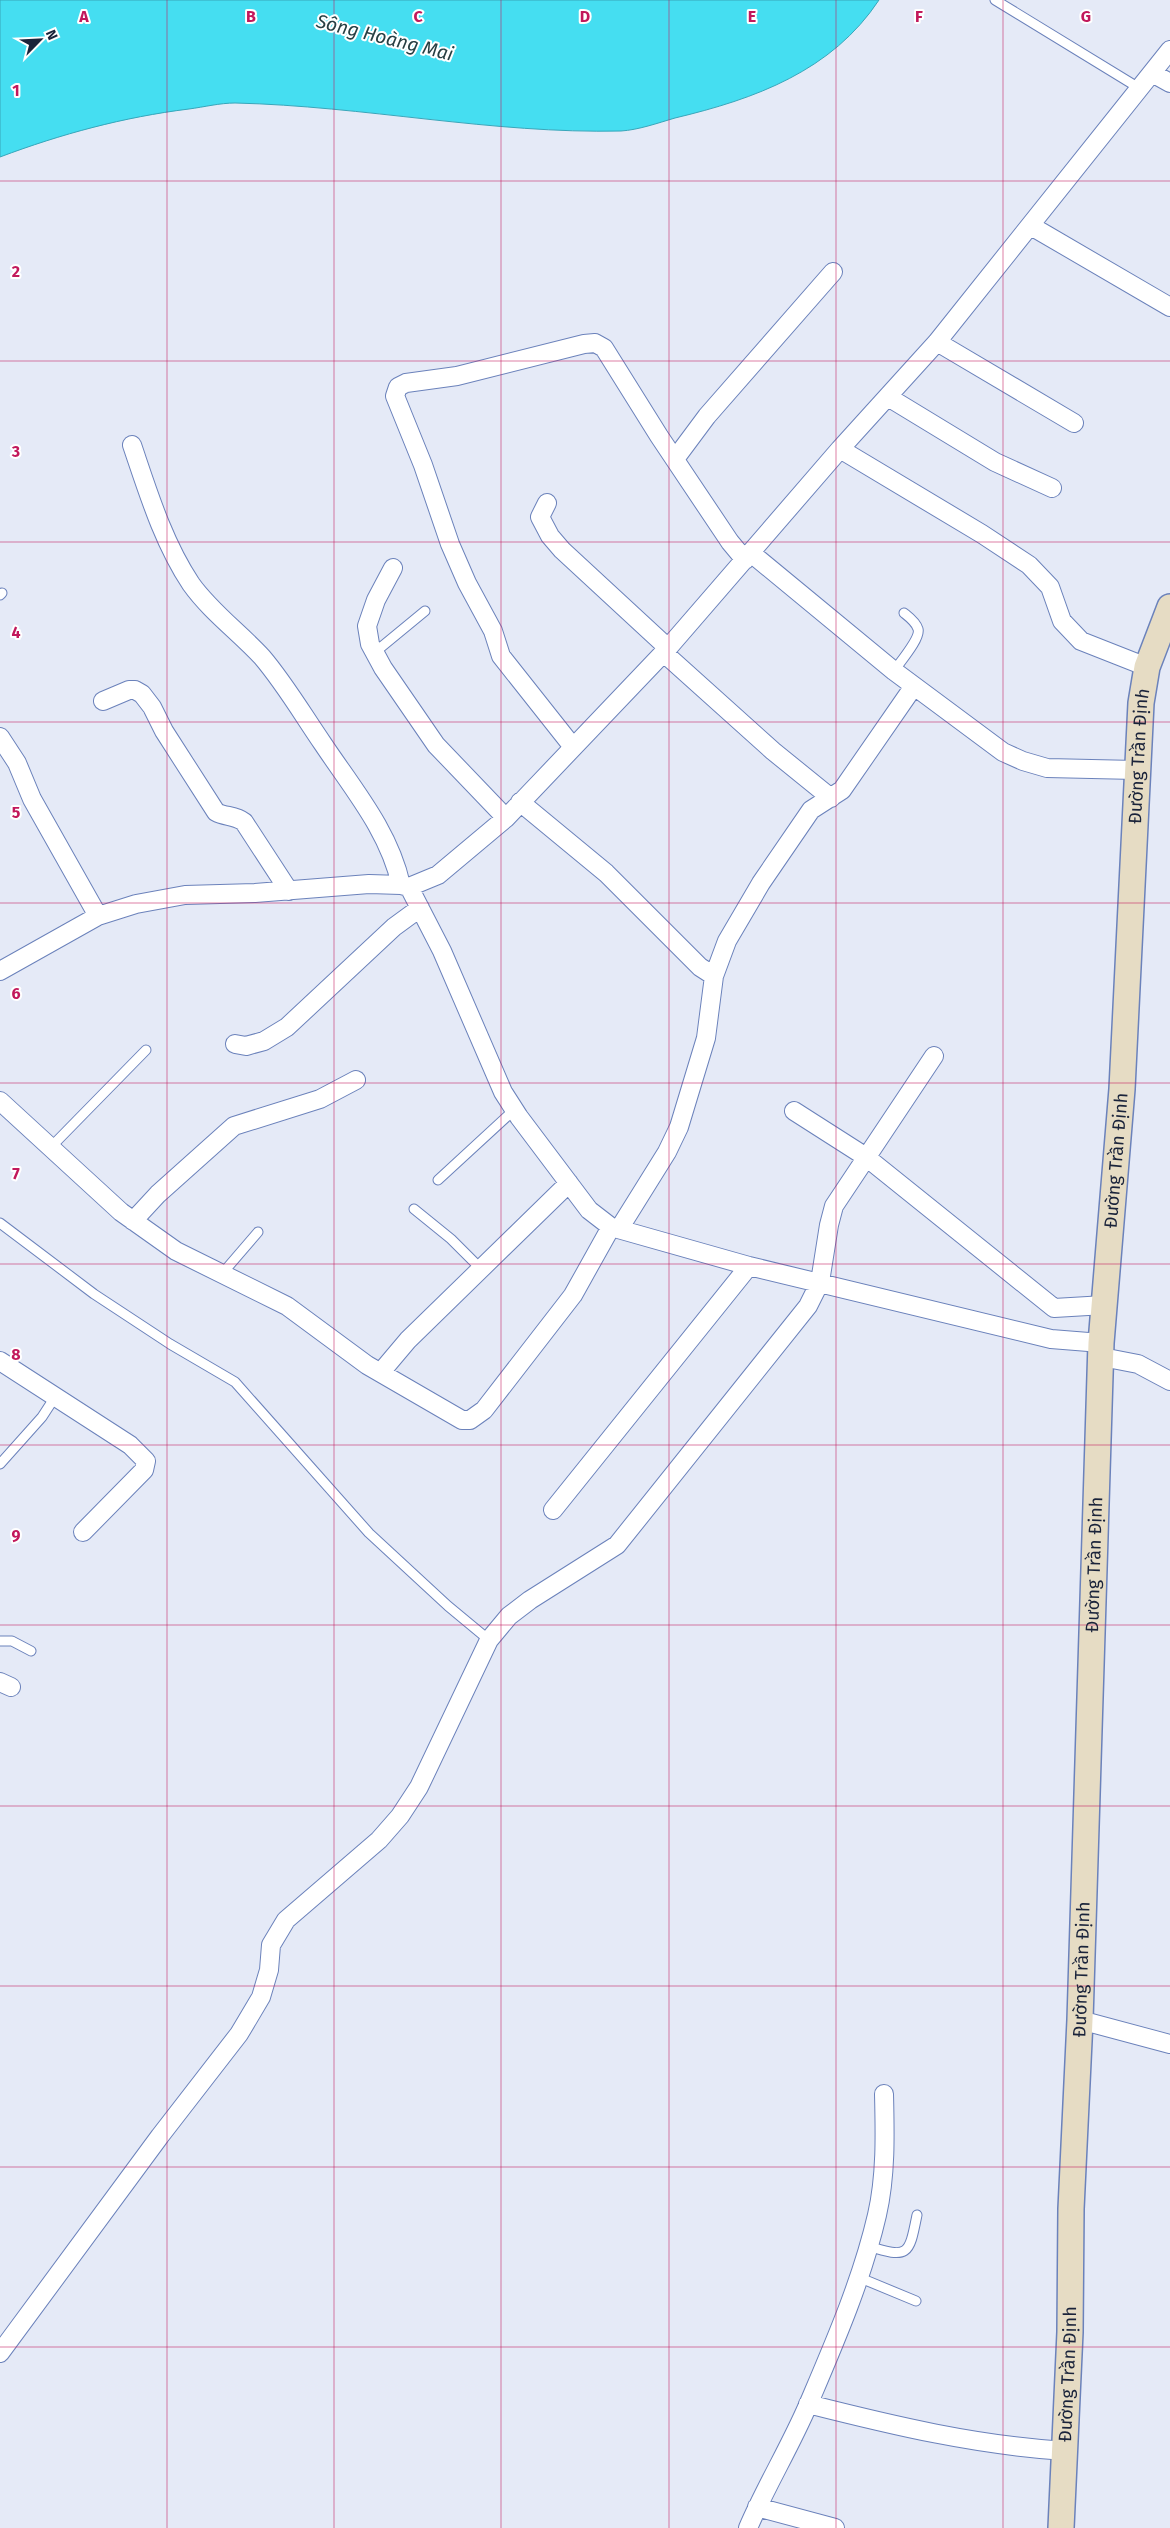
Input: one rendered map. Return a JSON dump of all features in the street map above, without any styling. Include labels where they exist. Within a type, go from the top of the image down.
[{"type":"main road","name":"Đường Trần Định","points":[[1061,2528],[1102,1350],[1130,955],[1136,770],[1141,703],[1148,667],[1170,608]]},
{"type":"street","points":[[0,971],[98,916],[136,904],[185,895],[289,891],[369,884],[405,886],[438,875],[506,818],[666,650],[840,449],[937,342],[1170,50]]},
{"type":"street","points":[[1152,73],[1170,83]]},
{"type":"street","points":[[1031,226],[1170,307]]},
{"type":"street","points":[[675,459],[707,416],[833,272]]},
{"type":"street","points":[[937,342],[1074,423]]},
{"type":"street","points":[[573,746],[501,656],[493,631],[467,583],[450,544],[423,464],[395,396],[396,391],[406,383],[457,376],[584,344],[599,344],[604,348],[730,542],[894,671],[1003,752],[1022,761],[1047,768],[1136,770]]},
{"type":"street","points":[[888,397],[995,462],[1052,488]]},
{"type":"street","points":[[132,445],[154,509],[184,572],[204,600],[245,640],[275,674],[365,802],[390,850],[405,886],[420,908],[442,951],[503,1092],[514,1110],[589,1210],[615,1228],[750,1266],[1102,1350],[1138,1364],[1170,1381]]},
{"type":"street","points":[[840,449],[982,534],[1029,565],[1050,587],[1062,621],[1081,641],[1148,667]]},
{"type":"street","points":[[546,503],[540,517],[556,543],[766,744],[832,798]]},
{"type":"street","points":[[393,568],[376,600],[367,626],[367,634],[374,653],[436,745],[506,818]]},
{"type":"street","points":[[0,1101],[51,1147],[94,1190],[133,1221],[176,1251],[286,1306],[360,1360],[456,1418],[470,1420],[476,1417],[573,1295],[615,1228],[667,1152],[679,1127],[706,1038],[714,976],[722,952],[761,883],[811,810],[842,790],[914,686]]},
{"type":"street","points":[[103,700],[129,690],[135,690],[142,694],[152,707],[164,731],[212,807],[223,816],[239,818],[244,822],[289,891]]},
{"type":"street","points":[[0,737],[17,763],[32,799],[98,916]]},
{"type":"street","points":[[520,802],[606,872],[700,967],[714,976]]},
{"type":"street","points":[[234,1044],[246,1046],[264,1041],[287,1027],[394,926],[420,908]]},
{"type":"street","points":[[0,2353],[160,2136],[239,2034],[261,1997],[269,1970],[271,1945],[286,1920],[379,1840],[400,1816],[419,1787],[489,1640],[508,1616],[617,1545],[808,1306],[820,1282],[828,1225],[834,1206],[934,1056]]},
{"type":"street","points":[[133,1221],[158,1194],[234,1126],[320,1099],[356,1080]]},
{"type":"street","points":[[794,1111],[866,1157],[1054,1308],[1105,1304]]},
{"type":"street","points":[[381,1372],[408,1340],[569,1183]]},
{"type":"street","points":[[553,1510],[750,1266]]},
{"type":"street","points":[[0,1361],[130,1445],[146,1460],[144,1470],[83,1532]]},
{"type":"street","points":[[1080,2020],[1170,2044]]},
{"type":"street","points":[[748,2528],[808,2404],[858,2277],[868,2246],[877,2214],[882,2180],[884,2094]]},
{"type":"street","points":[[808,2404],[943,2437],[1065,2451]]},
{"type":"street","points":[[757,2507],[835,2528]]},
{"type":"lane","points":[[995,0],[1139,88]]},
{"type":"lane","points":[[374,653],[425,611]]},
{"type":"lane","points":[[894,671],[918,637],[918,630],[915,624],[904,613]]},
{"type":"lane","points":[[51,1147],[146,1050]]},
{"type":"lane","points":[[438,1180],[514,1110]]},
{"type":"lane","points":[[414,1209],[451,1239],[481,1269]]},
{"type":"lane","points":[[0,1223],[94,1294],[170,1344],[234,1382],[369,1533],[448,1606],[489,1640]]},
{"type":"lane","points":[[221,1275],[258,1232]]},
{"type":"lane","points":[[0,1464],[42,1417],[55,1397]]},
{"type":"lane","points":[[0,1641],[12,1641],[32,1651]]},
{"type":"lane","points":[[868,2246],[893,2254],[904,2252],[908,2249],[913,2237],[917,2215]]},
{"type":"lane","points":[[858,2277],[916,2301]]},
{"type":"water","name":"Sông Hoàng Mai","points":[[0,0],[879,0],[860,25],[839,46],[815,64],[789,78],[734,102],[634,129],[621,131],[573,131],[524,128],[332,109],[229,103],[165,112],[117,122],[69,134],[0,157]]}]
